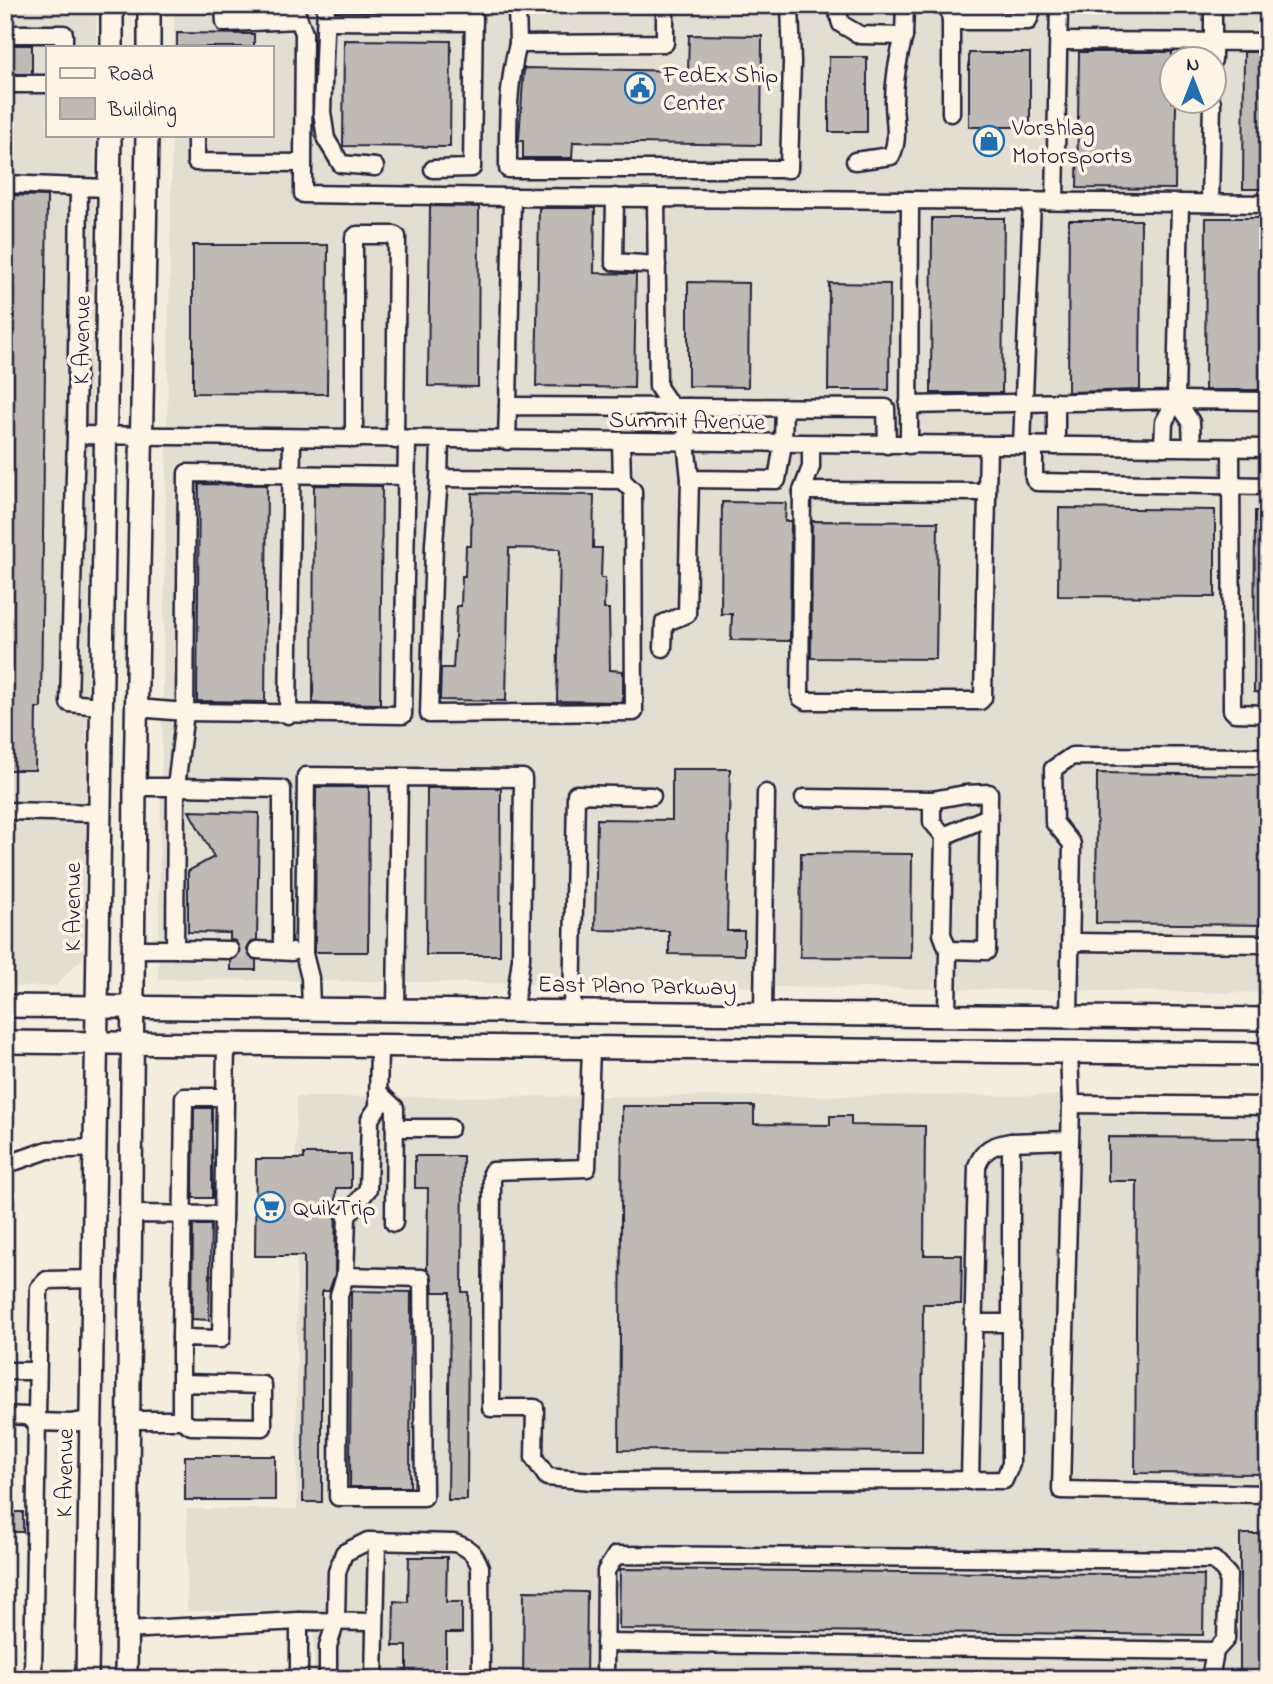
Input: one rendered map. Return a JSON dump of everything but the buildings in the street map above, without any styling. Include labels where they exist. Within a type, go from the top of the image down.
[{"type":"main road","points":[[111,46],[112,5]]},
{"type":"main road","points":[[149,5],[149,46]]},
{"type":"main road","name":"K Avenue","points":[[87,1679],[110,136]]},
{"type":"main road","points":[[126,1679],[135,787],[147,136]]},
{"type":"main road","points":[[100,706],[137,708]]},
{"type":"main road","name":"East Plano Parkway","points":[[5,1006],[1268,1019]]},
{"type":"main road","points":[[379,1046],[396,1010]]},
{"type":"main road","points":[[572,1011],[591,1047]]},
{"type":"main road","points":[[763,1013],[763,1049]]},
{"type":"main road","points":[[1069,1016],[1069,1053]]},
{"type":"main road","points":[[5,1042],[1268,1054]]},
{"type":"main road","points":[[91,1420],[128,1420]]},
{"type":"main road","points":[[88,1630],[126,1630]]},
{"type":"street","points":[[224,5],[225,23],[297,13],[304,33],[303,194],[1268,204]]},
{"type":"street","points":[[517,5],[518,44],[512,66],[509,104],[509,169],[789,169],[792,62],[790,5]]},
{"type":"street","points":[[518,44],[665,43],[665,5]]},
{"type":"street","points":[[836,5],[841,24],[860,35],[904,36]]},
{"type":"street","points":[[855,161],[891,156],[897,146],[894,102],[897,61],[904,36],[905,5]]},
{"type":"street","points":[[951,113],[950,13],[1028,21],[1034,5]]},
{"type":"street","points":[[1055,201],[1059,5]]},
{"type":"street","points":[[1213,5],[1213,46]]},
{"type":"street","points":[[375,167],[341,164],[326,139],[322,112],[326,13],[474,14],[472,168],[433,169]]},
{"type":"street","points":[[5,34],[64,34],[64,46]]},
{"type":"street","points":[[1059,41],[1268,41]]},
{"type":"street","points":[[5,84],[46,84]]},
{"type":"street","points":[[1210,203],[1212,116]]},
{"type":"street","points":[[196,136],[197,162],[303,163]]},
{"type":"street","points":[[5,184],[108,188]]},
{"type":"street","points":[[79,187],[69,703],[100,706]]},
{"type":"street","points":[[507,441],[512,197]]},
{"type":"street","points":[[615,197],[614,262],[657,265]]},
{"type":"street","points":[[656,198],[658,387],[671,406]]},
{"type":"street","points":[[909,445],[910,200]]},
{"type":"street","points":[[1032,201],[1025,402],[1034,479],[1037,482],[1268,486]]},
{"type":"street","points":[[1163,447],[1164,422],[1176,400],[1180,203]]},
{"type":"street","points":[[137,708],[288,715],[403,715],[407,476],[401,440],[397,237],[394,234],[357,235],[354,238],[354,439]]},
{"type":"street","points":[[1176,400],[1191,422],[1192,447]]},
{"type":"street","points":[[908,405],[1268,401]]},
{"type":"street","points":[[1056,402],[1056,446]]},
{"type":"street","points":[[508,406],[886,408],[887,445]]},
{"type":"street","points":[[663,648],[664,623],[687,614],[691,479],[686,442],[688,407]]},
{"type":"street","points":[[691,479],[777,480],[783,444],[784,407]]},
{"type":"street","name":"Summit Avenue","points":[[76,435],[1268,448]]},
{"type":"street","points":[[288,715],[292,439]]},
{"type":"street","points":[[440,440],[429,714],[481,715],[634,712],[633,491],[622,480],[621,442]]},
{"type":"street","points":[[811,444],[811,467],[802,491],[800,693],[806,701],[979,701],[984,698],[988,445]]},
{"type":"street","points":[[1231,448],[1232,710],[1235,713],[1268,714]]},
{"type":"street","points":[[175,949],[176,787],[185,712],[187,473],[407,476]]},
{"type":"street","points":[[439,478],[622,480]]},
{"type":"street","points":[[802,491],[987,492]]},
{"type":"street","points":[[73,538],[104,539]]},
{"type":"street","points":[[1069,1016],[1072,844],[1054,822],[1053,769],[1072,756],[1268,757]]},
{"type":"street","points":[[311,1008],[310,978],[304,954],[306,776],[523,778],[521,959],[514,1010]]},
{"type":"street","points":[[396,1010],[399,777]]},
{"type":"street","points":[[135,787],[282,789],[282,950]]},
{"type":"street","points":[[763,1013],[766,793]]},
{"type":"street","points":[[804,798],[932,800],[989,793],[987,951],[948,950]]},
{"type":"street","points":[[572,1011],[576,794],[652,796]]},
{"type":"street","points":[[932,800],[932,822],[944,836],[942,934],[948,950],[947,1015]]},
{"type":"street","points":[[5,811],[99,813]]},
{"type":"street","points":[[944,836],[988,817]]},
{"type":"street","points":[[1070,942],[1268,944]]},
{"type":"street","points":[[133,949],[230,950]]},
{"type":"street","points":[[257,950],[282,950],[304,954]]},
{"type":"street","points":[[181,1338],[221,1339],[226,1045]]},
{"type":"street","points":[[345,1276],[422,1278],[424,1497],[338,1497],[339,1295],[345,1276],[347,1216],[368,1189],[370,1119],[378,1107],[379,1046]]},
{"type":"street","points":[[591,1047],[587,1168],[492,1171],[491,1408],[535,1408],[534,1458],[547,1477],[592,1481],[1004,1480],[1011,1464],[1011,1142]]},
{"type":"street","points":[[1069,1053],[1071,1104],[1061,1490],[1268,1494]]},
{"type":"street","points":[[378,1092],[395,1108],[394,1223]]},
{"type":"street","points":[[181,1420],[184,1097],[225,1097]]},
{"type":"street","points":[[1071,1104],[1268,1106]]},
{"type":"street","points":[[395,1128],[450,1128]]},
{"type":"street","points":[[970,1481],[977,1166],[990,1146],[1011,1142],[1069,1140]]},
{"type":"street","points":[[5,1165],[48,1150],[95,1148]]},
{"type":"street","points":[[131,1213],[223,1215]]},
{"type":"street","points":[[26,1679],[33,1676],[39,1288],[47,1280],[93,1279]]},
{"type":"street","points":[[973,1323],[1011,1323]]},
{"type":"street","points":[[5,1371],[37,1371]]},
{"type":"street","points":[[128,1420],[181,1420],[191,1426],[263,1427],[263,1385],[181,1383]]},
{"type":"street","points":[[5,1415],[26,1416],[37,1422],[71,1423],[91,1420]]},
{"type":"street","points":[[328,1679],[328,1646],[336,1621],[339,1562],[344,1553],[368,1541],[454,1543],[465,1546],[476,1555],[480,1567],[481,1679]]},
{"type":"street","points":[[374,1679],[377,1542]]},
{"type":"street","points":[[605,1679],[606,1571],[616,1555],[1214,1560],[1228,1575],[1226,1639],[1215,1651],[1210,1679]]},
{"type":"street","points":[[126,1630],[299,1621],[374,1622]]},
{"type":"street","points":[[299,1621],[299,1679]]},
{"type":"street","points":[[605,1643],[1215,1651]]},
{"type":"shaded area","points":[[5,5],[97,5],[96,46],[46,46],[46,136],[95,136],[84,956],[56,986],[5,987]]},
{"type":"shaded area","points":[[174,5],[1268,5],[1268,993],[158,979],[172,136],[273,136],[273,46],[174,46]]},
{"type":"shaded area","points":[[1268,1095],[1268,1679],[314,1679],[314,1611],[187,1611],[187,1509],[297,1509],[296,1097]]},
{"type":"tunnel","points":[[230,950],[257,950]]},
{"type":"place","name":"FedEx Ship Center","points":[[640,88]]},
{"type":"place","name":"Vorshlag Motorsports","points":[[989,141]]},
{"type":"place","name":"QuikTrip","points":[[270,1207]]}]
